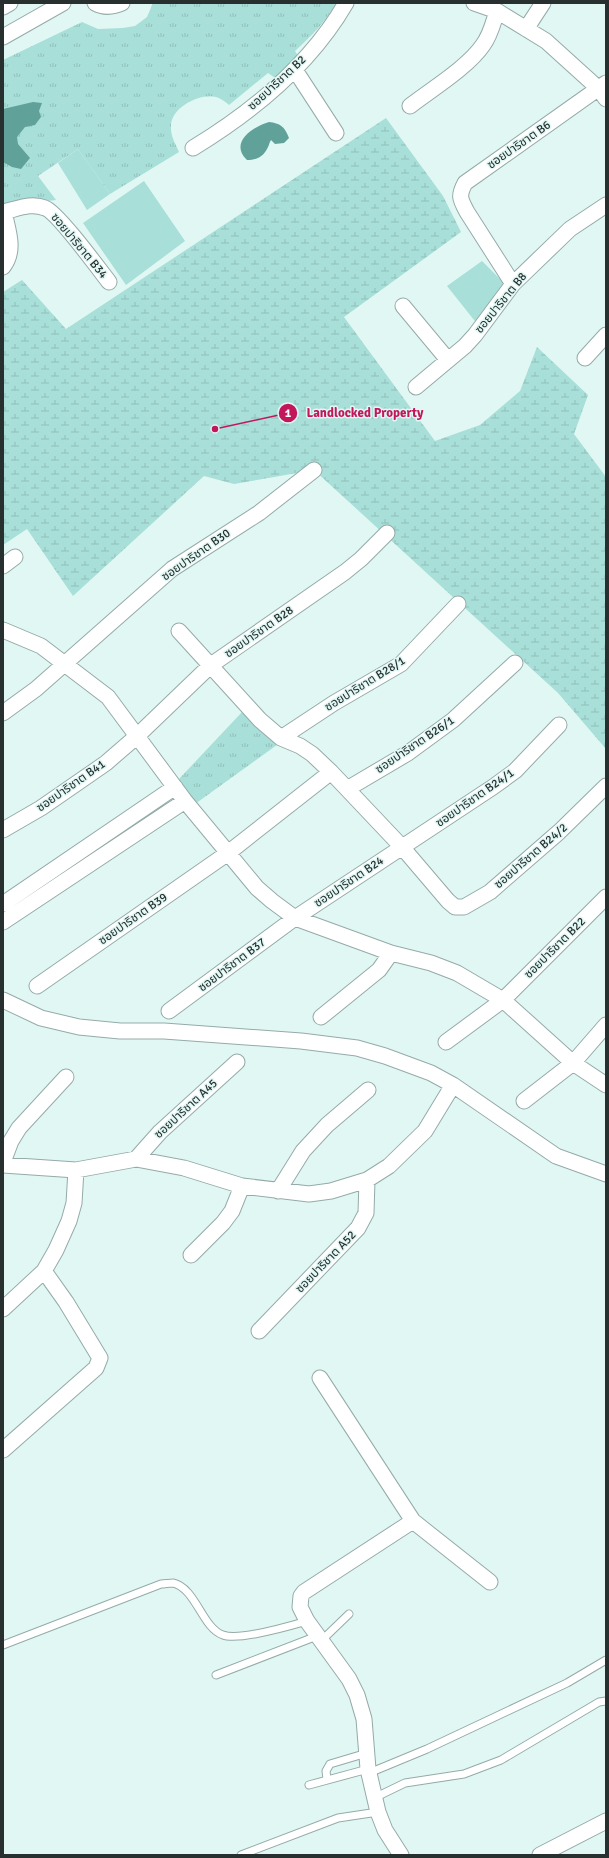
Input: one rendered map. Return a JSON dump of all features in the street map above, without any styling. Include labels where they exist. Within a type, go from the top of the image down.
[{"type":"street","points":[[3,7],[10,3]]},
{"type":"street","points":[[3,37],[63,3]]},
{"type":"street","points":[[95,3],[106,7],[115,6],[122,3]]},
{"type":"street","name":"ซอยปาริชาต B2","points":[[193,148],[224,129],[257,104],[295,70],[332,27],[346,3]]},
{"type":"street","points":[[474,3],[497,10],[546,41],[604,90]]},
{"type":"street","points":[[526,29],[543,3]]},
{"type":"street","points":[[410,106],[464,64],[483,45],[491,31],[497,10]]},
{"type":"street","points":[[295,70],[336,133]]},
{"type":"street","name":"ซอยปาริชาต B6","points":[[513,284],[460,200],[460,192],[465,183],[604,90]]},
{"type":"street","name":"ซอยปาริชาต B34","points":[[3,212],[31,205],[46,208],[68,230],[109,282]]},
{"type":"street","name":"ซอยปาริชาต B8","points":[[416,387],[475,335],[513,284],[570,229],[606,205]]},
{"type":"street","points":[[3,212],[11,245],[9,257],[3,266]]},
{"type":"street","points":[[403,306],[448,360]]},
{"type":"street","points":[[585,358],[606,335]]},
{"type":"street","name":"ซอยปาริชาต B30","points":[[3,713],[36,689],[172,569],[259,513],[314,470]]},
{"type":"street","name":"ซอยปาริชาต B28","points":[[136,737],[211,665],[344,572],[361,559],[387,533]]},
{"type":"street","points":[[3,566],[15,557]]},
{"type":"street","name":"ซอยปาริชาต B28/1","points":[[281,738],[334,703],[400,664],[458,604]]},
{"type":"street","points":[[3,630],[41,646],[108,697],[136,737],[185,801],[257,888],[295,918],[391,953],[431,963],[457,973],[503,1000],[573,1063],[606,1085]]},
{"type":"street","points":[[179,631],[211,665],[245,706],[281,738],[300,746],[312,754],[402,847]]},
{"type":"street","name":"ซอยปาริชาต B26/1","points":[[347,789],[408,753],[454,720],[514,663]]},
{"type":"street","name":"ซอยปาริชาต B24/1","points":[[402,847],[471,803],[515,771],[559,725]]},
{"type":"street","name":"ซอยปาริชาต B41","points":[[3,830],[41,808],[106,763],[136,737]]},
{"type":"street","name":"ซอยปาริชาต B39","points":[[37,986],[228,853],[331,772]]},
{"type":"street","name":"ซอยปาริชาต B24/2","points":[[402,847],[448,901],[455,907],[464,907],[490,892],[559,832],[606,786]]},
{"type":"street","points":[[3,904],[175,787]]},
{"type":"street","points":[[3,922],[185,801]]},
{"type":"street","name":"ซอยปาริชาต B24","points":[[295,918],[402,847]]},
{"type":"street","name":"ซอยปาริชาต B22","points":[[446,1042],[503,1000],[606,897]]},
{"type":"street","name":"ซอยปาริชาต B37","points":[[169,1011],[295,918]]},
{"type":"street","points":[[321,1018],[380,970],[391,953]]},
{"type":"street","points":[[3,1000],[41,1018],[79,1026],[120,1031],[164,1031],[301,1041],[357,1048],[385,1056],[431,1073],[452,1085],[556,1156],[606,1174]]},
{"type":"street","points":[[524,1101],[573,1063],[606,1025]]},
{"type":"street","name":"ซอยปาริชาต A45","points":[[136,1159],[160,1132],[237,1062]]},
{"type":"street","points":[[66,1077],[19,1128],[11,1141],[3,1164],[76,1170],[136,1159],[184,1168],[242,1186],[309,1194],[331,1191],[367,1180],[389,1166],[425,1131],[452,1085]]},
{"type":"street","points":[[278,1191],[303,1151],[327,1125],[368,1090]]},
{"type":"street","points":[[3,1308],[44,1271],[56,1250],[69,1221],[74,1203],[76,1170]]},
{"type":"street","name":"ซอยปาริชาต A52","points":[[259,1332],[358,1228],[366,1213],[367,1180]]},
{"type":"street","points":[[191,1255],[223,1223],[232,1211],[242,1186]]},
{"type":"street","points":[[3,1450],[96,1368],[100,1358],[98,1352],[44,1271]]},
{"type":"street","points":[[320,1378],[412,1521],[490,1582]]},
{"type":"street","points":[[401,1855],[373,1808],[363,1754],[364,1719],[357,1695],[349,1679],[319,1638],[303,1622],[300,1607],[301,1596],[304,1592],[412,1521]]},
{"type":"street","points":[[540,1855],[606,1821]]},
{"type":"lane","points":[[3,1645],[161,1584],[173,1583],[182,1588],[190,1596],[214,1631],[223,1635],[232,1637],[277,1629],[303,1622]]},
{"type":"lane","points":[[216,1675],[319,1638],[349,1614]]},
{"type":"lane","points":[[309,1785],[327,1779],[397,1763],[567,1682],[606,1660]]},
{"type":"lane","points":[[241,1855],[338,1818],[373,1808],[405,1783],[464,1774],[501,1760],[599,1702],[606,1701]]},
{"type":"lane","points":[[327,1779],[328,1766],[334,1762],[363,1754]]},
{"type":"green space","points":[[153,3],[336,3],[323,23],[295,51],[300,59],[278,80],[268,73],[229,105],[219,98],[210,96],[195,99],[181,107],[176,112],[171,125],[172,136],[179,152],[110,194],[78,149],[38,176],[56,200],[3,206],[3,60],[82,22],[98,29],[135,26],[147,17]]},
{"type":"green space","points":[[386,118],[443,196],[461,232],[344,317],[435,441],[480,425],[520,391],[537,347],[588,395],[574,434],[606,477],[606,749],[558,693],[314,470],[234,484],[204,476],[73,596],[27,529],[3,545],[3,292],[22,280],[66,329]]},
{"type":"green space","points":[[78,149],[110,194],[87,210],[58,163]]},
{"type":"green space","points":[[144,181],[185,241],[126,285],[83,223]]},
{"type":"green space","points":[[482,261],[506,285],[478,325],[447,286]]},
{"type":"green space","points":[[243,711],[281,742],[195,804],[179,779]]},
{"type":"shaded area","points":[[33,102],[42,103],[39,111],[41,117],[35,125],[25,127],[17,137],[18,144],[30,158],[21,169],[12,167],[3,162],[3,109]]},
{"type":"shaded area","points":[[269,122],[282,126],[289,138],[284,143],[275,144],[271,140],[268,148],[261,156],[256,159],[247,160],[242,154],[240,148],[245,136],[262,124]]},
{"type":"place","name":"Landlocked Property","points":[[215,429]]}]
